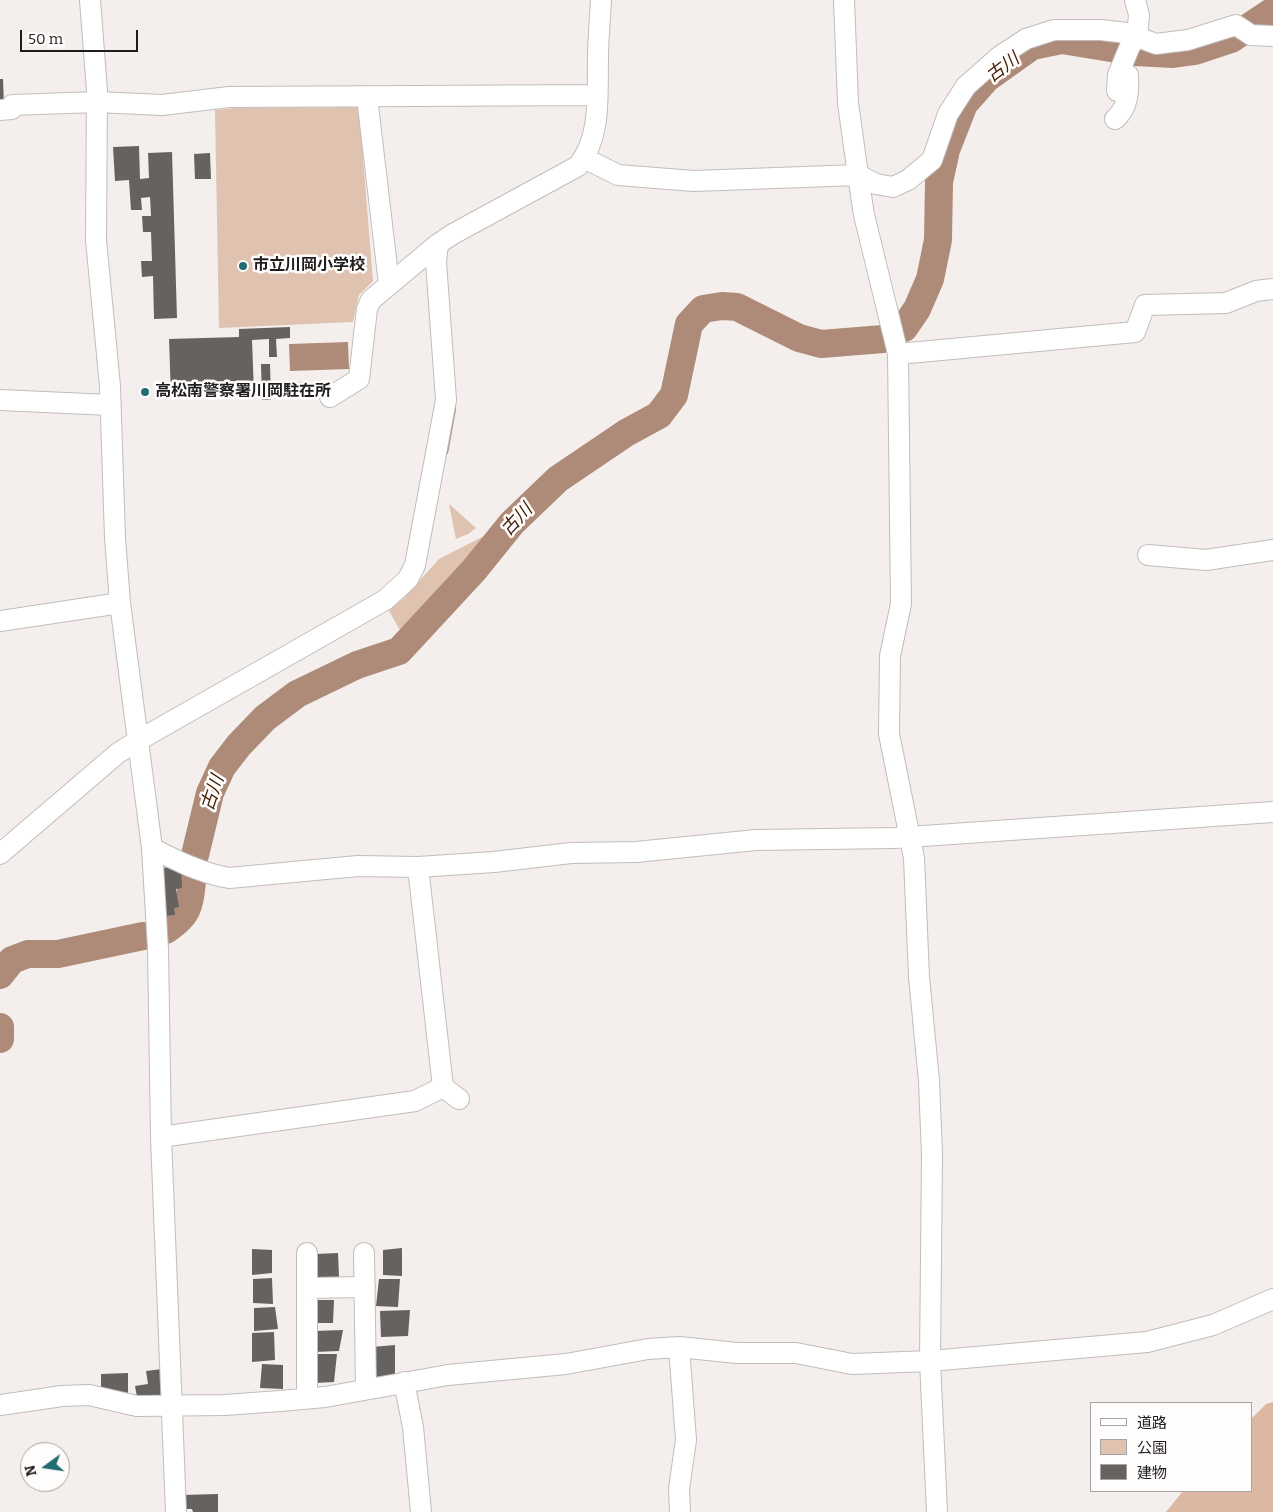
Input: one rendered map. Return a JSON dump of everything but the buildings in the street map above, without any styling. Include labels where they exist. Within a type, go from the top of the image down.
[{"type":"street","points":[[90,0],[97,102],[96,240],[110,405],[115,538],[120,603],[152,848],[158,949],[161,1137],[176,1512]]},
{"type":"street","points":[[330,397],[359,379],[367,309],[371,300],[438,244],[453,234],[578,166],[584,158],[594,135],[601,0]]},
{"type":"street","points":[[844,0],[848,103],[864,215],[898,354],[901,594],[890,656],[889,734],[912,837],[919,977],[929,1081],[932,1155],[930,1361],[937,1512]]},
{"type":"street","points":[[1117,91],[1118,75],[1131,46],[1139,15],[1135,0]]},
{"type":"street","points":[[584,158],[618,175],[694,180],[858,175],[876,184],[893,187],[908,180],[932,160],[948,114],[966,86],[1000,56],[1026,39],[1054,30],[1100,30],[1126,33],[1131,46],[1127,100],[1122,113],[1115,119]]},
{"type":"street","points":[[1131,46],[1188,40],[1243,30],[1273,36]]},
{"type":"street","points":[[0,110],[12,109],[12,105],[97,102],[162,105],[230,97],[597,95]]},
{"type":"street","points":[[367,97],[389,284]]},
{"type":"street","points":[[0,854],[118,754],[139,740],[385,600],[408,578],[415,564],[446,400],[436,262],[438,244]]},
{"type":"street","points":[[898,354],[1135,332],[1144,305],[1226,303],[1256,290],[1273,289]]},
{"type":"street","points":[[0,400],[110,405]]},
{"type":"street","points":[[1148,555],[1206,560],[1273,550]]},
{"type":"street","points":[[0,621],[120,603]]},
{"type":"street","points":[[152,848],[185,865],[209,874],[229,878],[358,866],[418,867],[494,862],[571,853],[636,852],[756,840],[912,837],[1273,812]]},
{"type":"street","points":[[418,867],[442,1088]]},
{"type":"street","points":[[161,1137],[415,1101],[442,1088]]},
{"type":"street","points":[[442,1088],[460,1098]]},
{"type":"street","points":[[364,1252],[366,1389]]},
{"type":"street","points":[[307,1398],[308,1253]]},
{"type":"street","points":[[307,1288],[364,1287]]},
{"type":"street","points":[[0,1405],[62,1396],[89,1395],[137,1406],[172,1404],[225,1405],[307,1398],[448,1375],[566,1364],[648,1349],[679,1347],[737,1353],[796,1353],[852,1364],[930,1361],[1147,1342],[1212,1325],[1273,1299]]},
{"type":"street","points":[[679,1347],[686,1440],[679,1488],[680,1512]]},
{"type":"street","points":[[404,1382],[413,1428],[421,1512]]},
{"type":"green space","points":[[359,107],[373,281],[359,295],[353,322],[219,328],[215,110],[235,108]]},
{"type":"green space","points":[[449,504],[476,528],[456,539]]},
{"type":"green space","points":[[482,537],[485,544],[406,637],[397,641],[401,632],[388,609],[403,599],[439,559]]},
{"type":"shaded area","points":[[348,342],[349,369],[290,371],[289,344]]},
{"type":"shaded area","points":[[289,382],[305,382],[306,395],[289,396]]},
{"type":"shaded area","points":[[1273,1402],[1273,1512],[1166,1512],[1182,1492],[1253,1492],[1253,1417],[1266,1404]]},
{"type":"waterway","name":"古川","points":[[904,328],[917,309],[930,279],[938,240],[939,182],[946,150],[964,104],[987,78],[1032,46],[1062,40],[1135,52],[1173,54],[1195,51],[1231,39],[1273,11]]},
{"type":"waterway","name":"古川","points":[[195,855],[210,793],[222,767],[239,745],[265,718],[297,694],[357,665],[399,651],[474,570],[512,523],[558,479],[626,433],[659,415],[674,395],[689,324],[703,309],[722,306],[737,307],[799,338],[821,344],[883,339]]},
{"type":"waterway","points":[[446,452],[454,408]]},
{"type":"waterway","name":"古川","points":[[166,930],[179,920],[186,910],[192,882]]},
{"type":"waterway","name":"古川","points":[[0,975],[12,960],[28,954],[58,954],[143,936]]},
{"type":"waterway","name":"古川","points":[[0,1027],[0,1039]]},
{"type":"place","name":"市立川岡小学校","points":[[243,266]]},
{"type":"place","name":"高松南警察署川岡駐在所","points":[[145,392]]}]
